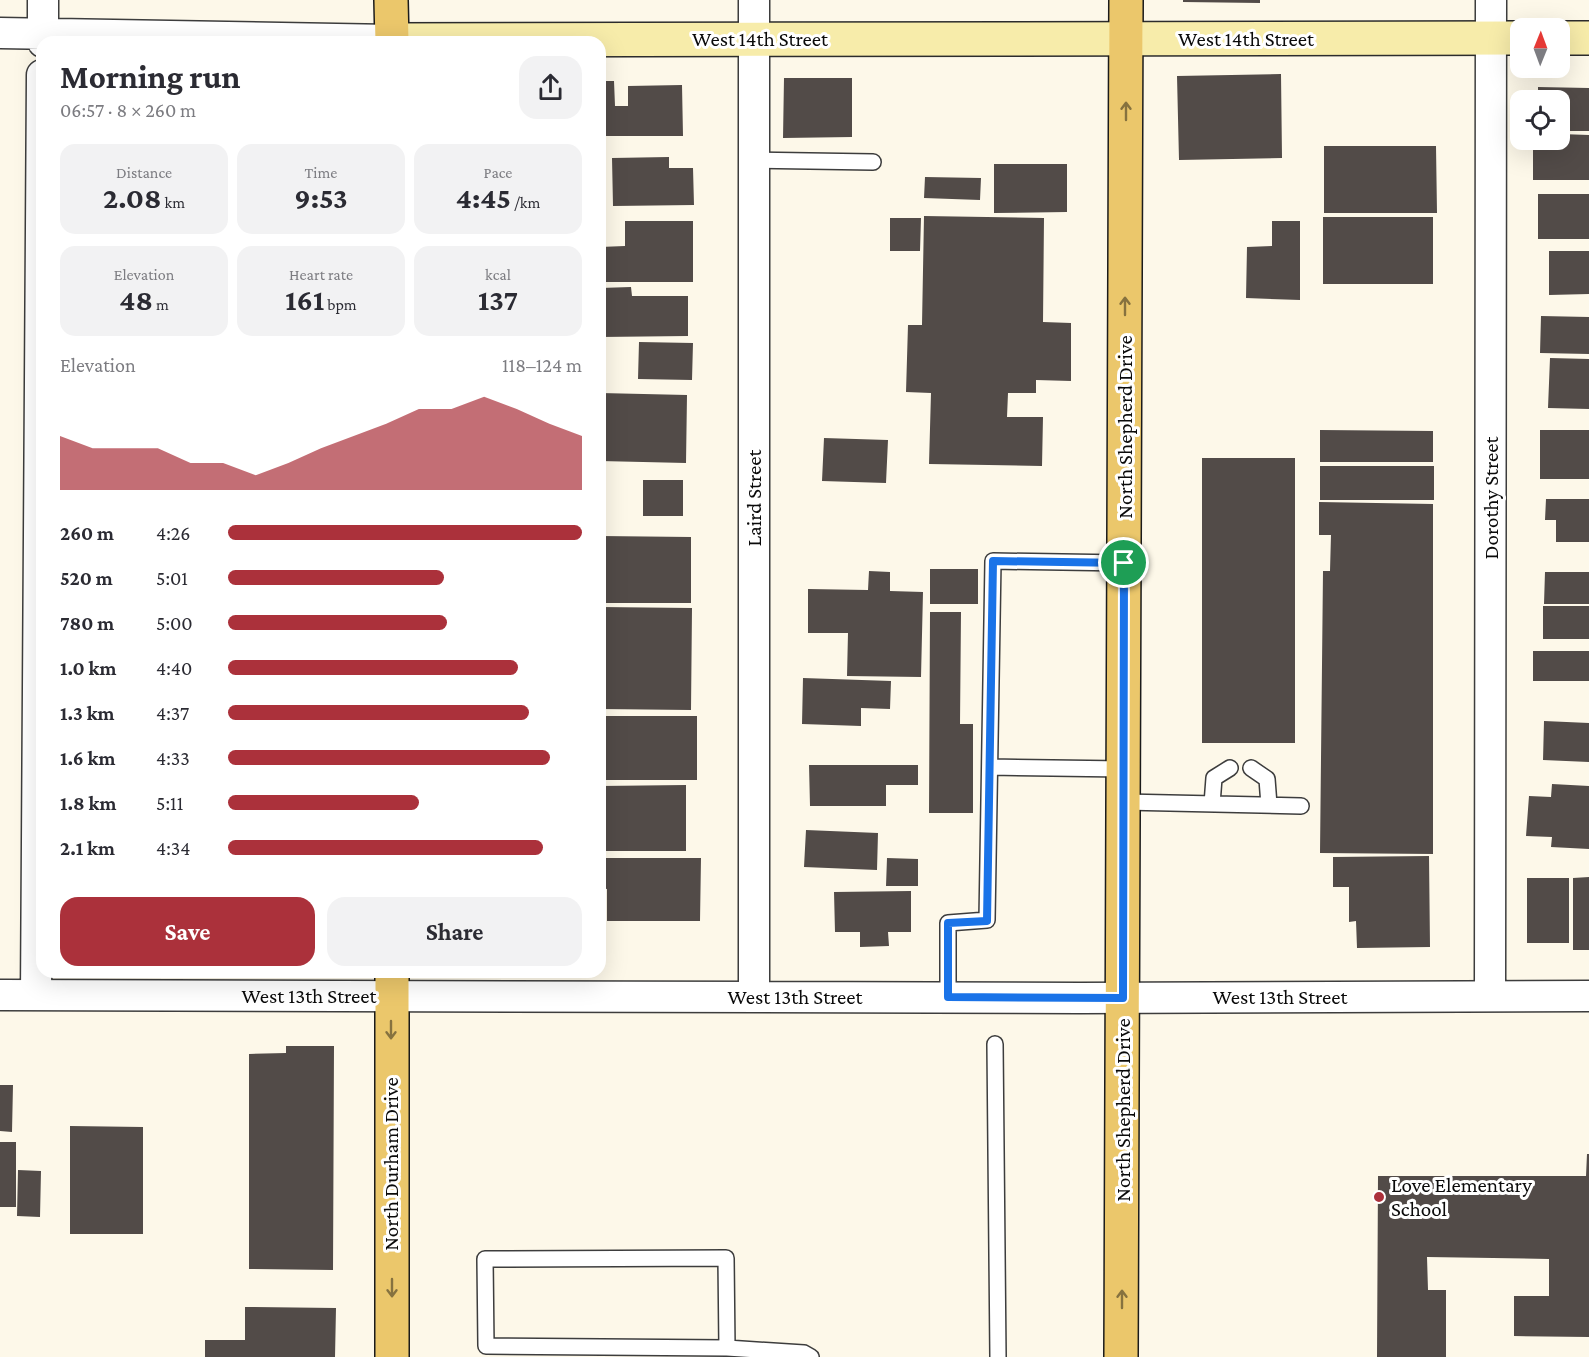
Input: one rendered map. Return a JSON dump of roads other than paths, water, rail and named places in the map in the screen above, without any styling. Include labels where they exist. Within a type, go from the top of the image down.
[{"type":"main road","points":[[392,0],[392,36]]},
{"type":"main road","name":"North Shepherd Drive","points":[[1121,1357],[1126,0]]},
{"type":"main road","name":"North Durham Drive","points":[[392,984],[392,1357]]},
{"type":"street","points":[[43,0],[43,36]]},
{"type":"street","name":"Laird Street","points":[[754,0],[754,997]]},
{"type":"street","name":"Dorothy Street","points":[[1490,996],[1506,38],[1491,0]]},
{"type":"street","name":"West 14th Street","points":[[0,33],[36,36]]},
{"type":"street","name":"West 14th Street","points":[[606,40],[755,38],[1126,40],[1506,38]]},
{"type":"street","points":[[1570,38],[1589,38]]},
{"type":"street","points":[[36,978],[36,995]]},
{"type":"street","name":"West 13th Street","points":[[0,995],[392,984],[754,997],[1589,996]]},
{"type":"lane","points":[[754,160],[873,162]]},
{"type":"lane","points":[[948,997],[948,923],[987,921],[993,561],[1124,563]]},
{"type":"lane","points":[[990,767],[1124,769]]},
{"type":"lane","points":[[1212,804],[1214,778],[1230,768]]},
{"type":"lane","points":[[1251,768],[1267,779],[1269,805]]},
{"type":"lane","points":[[1124,802],[1301,806]]},
{"type":"lane","points":[[995,1044],[998,1357]]},
{"type":"lane","points":[[727,1348],[726,1258],[485,1259],[486,1346],[727,1348],[804,1353],[811,1357]]},
{"type":"place","name":"Love Elementary School","points":[[1379,1197]]}]
